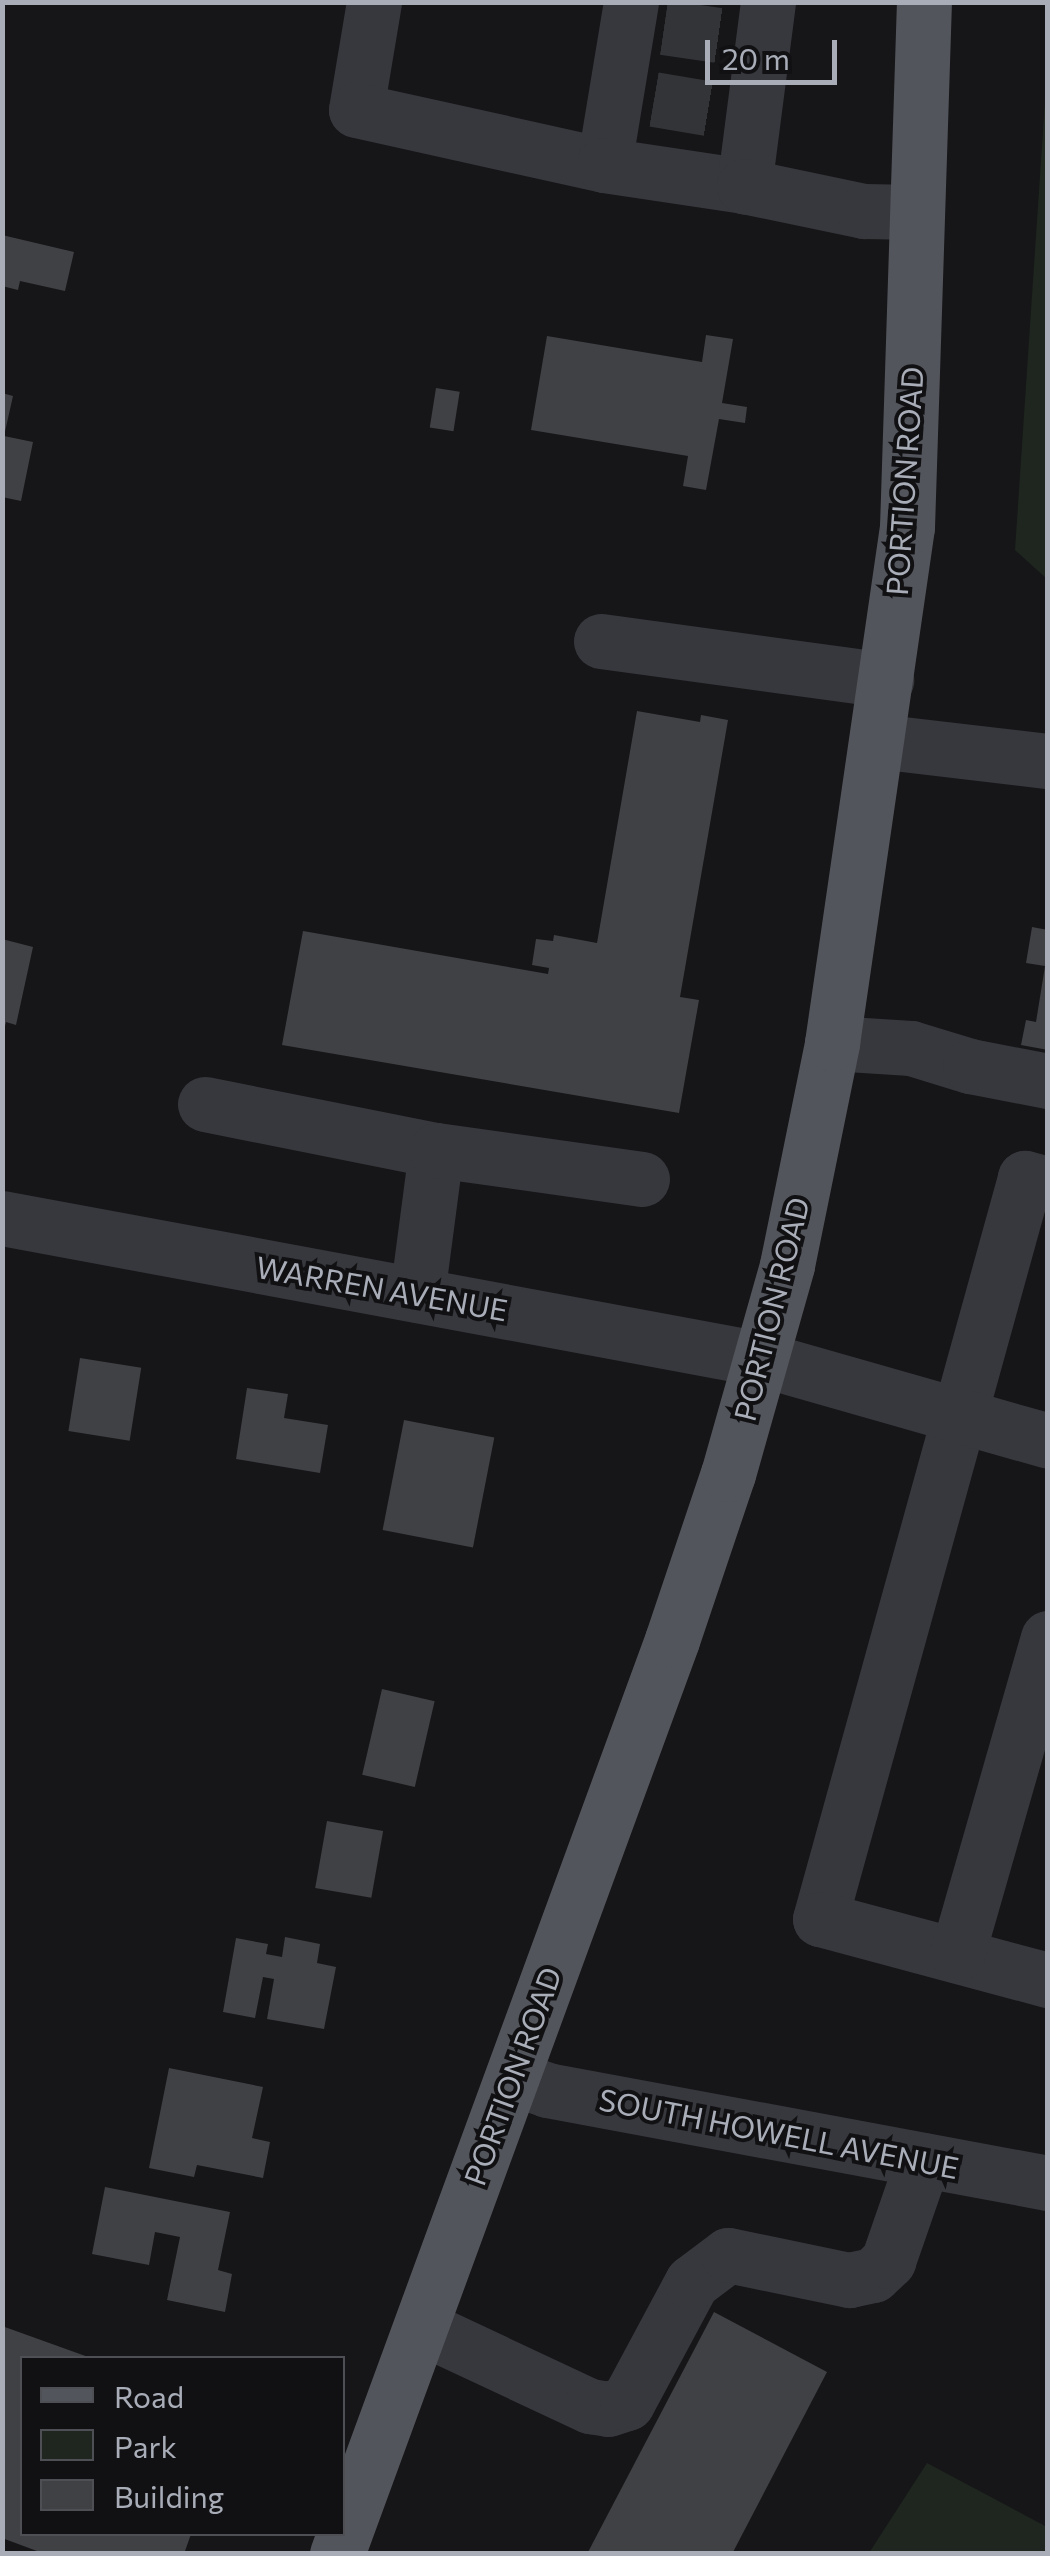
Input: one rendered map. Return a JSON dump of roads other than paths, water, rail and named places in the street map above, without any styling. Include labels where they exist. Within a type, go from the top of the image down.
[{"type":"main road","name":"PORTION ROAD","points":[[345,2532],[678,1623],[761,1359],[786,1266],[832,1043],[907,527],[924,2]]},
{"type":"street","points":[[374,2],[356,110],[604,165],[744,186],[864,211],[916,212]]},
{"type":"street","points":[[604,165],[635,96],[641,16]]},
{"type":"street","points":[[744,186],[739,113],[757,28]]},
{"type":"street","points":[[601,641],[886,680]]},
{"type":"street","points":[[877,741],[1048,761]]},
{"type":"street","points":[[832,1043],[912,1048],[970,1066],[1048,1081]]},
{"type":"street","points":[[205,1104],[436,1150],[642,1178]]},
{"type":"street","points":[[416,1295],[436,1150]]},
{"type":"street","points":[[1048,1184],[1024,1178],[820,1919],[1048,1980]]},
{"type":"street","name":"WARREN AVENUE","points":[[2,1218],[761,1359],[1048,1441]]},
{"type":"street","points":[[957,1955],[1048,1638]]},
{"type":"street","name":"SOUTH HOWELL AVENUE","points":[[513,2078],[547,2090],[1048,2183]]},
{"type":"street","points":[[420,2327],[590,2406],[608,2409],[627,2403],[692,2282],[728,2256],[849,2280],[873,2275],[888,2261],[923,2160]]},
{"type":"tunnel","points":[[664,27],[739,38]]},
{"type":"tunnel","points":[[654,99],[725,111]]}]
